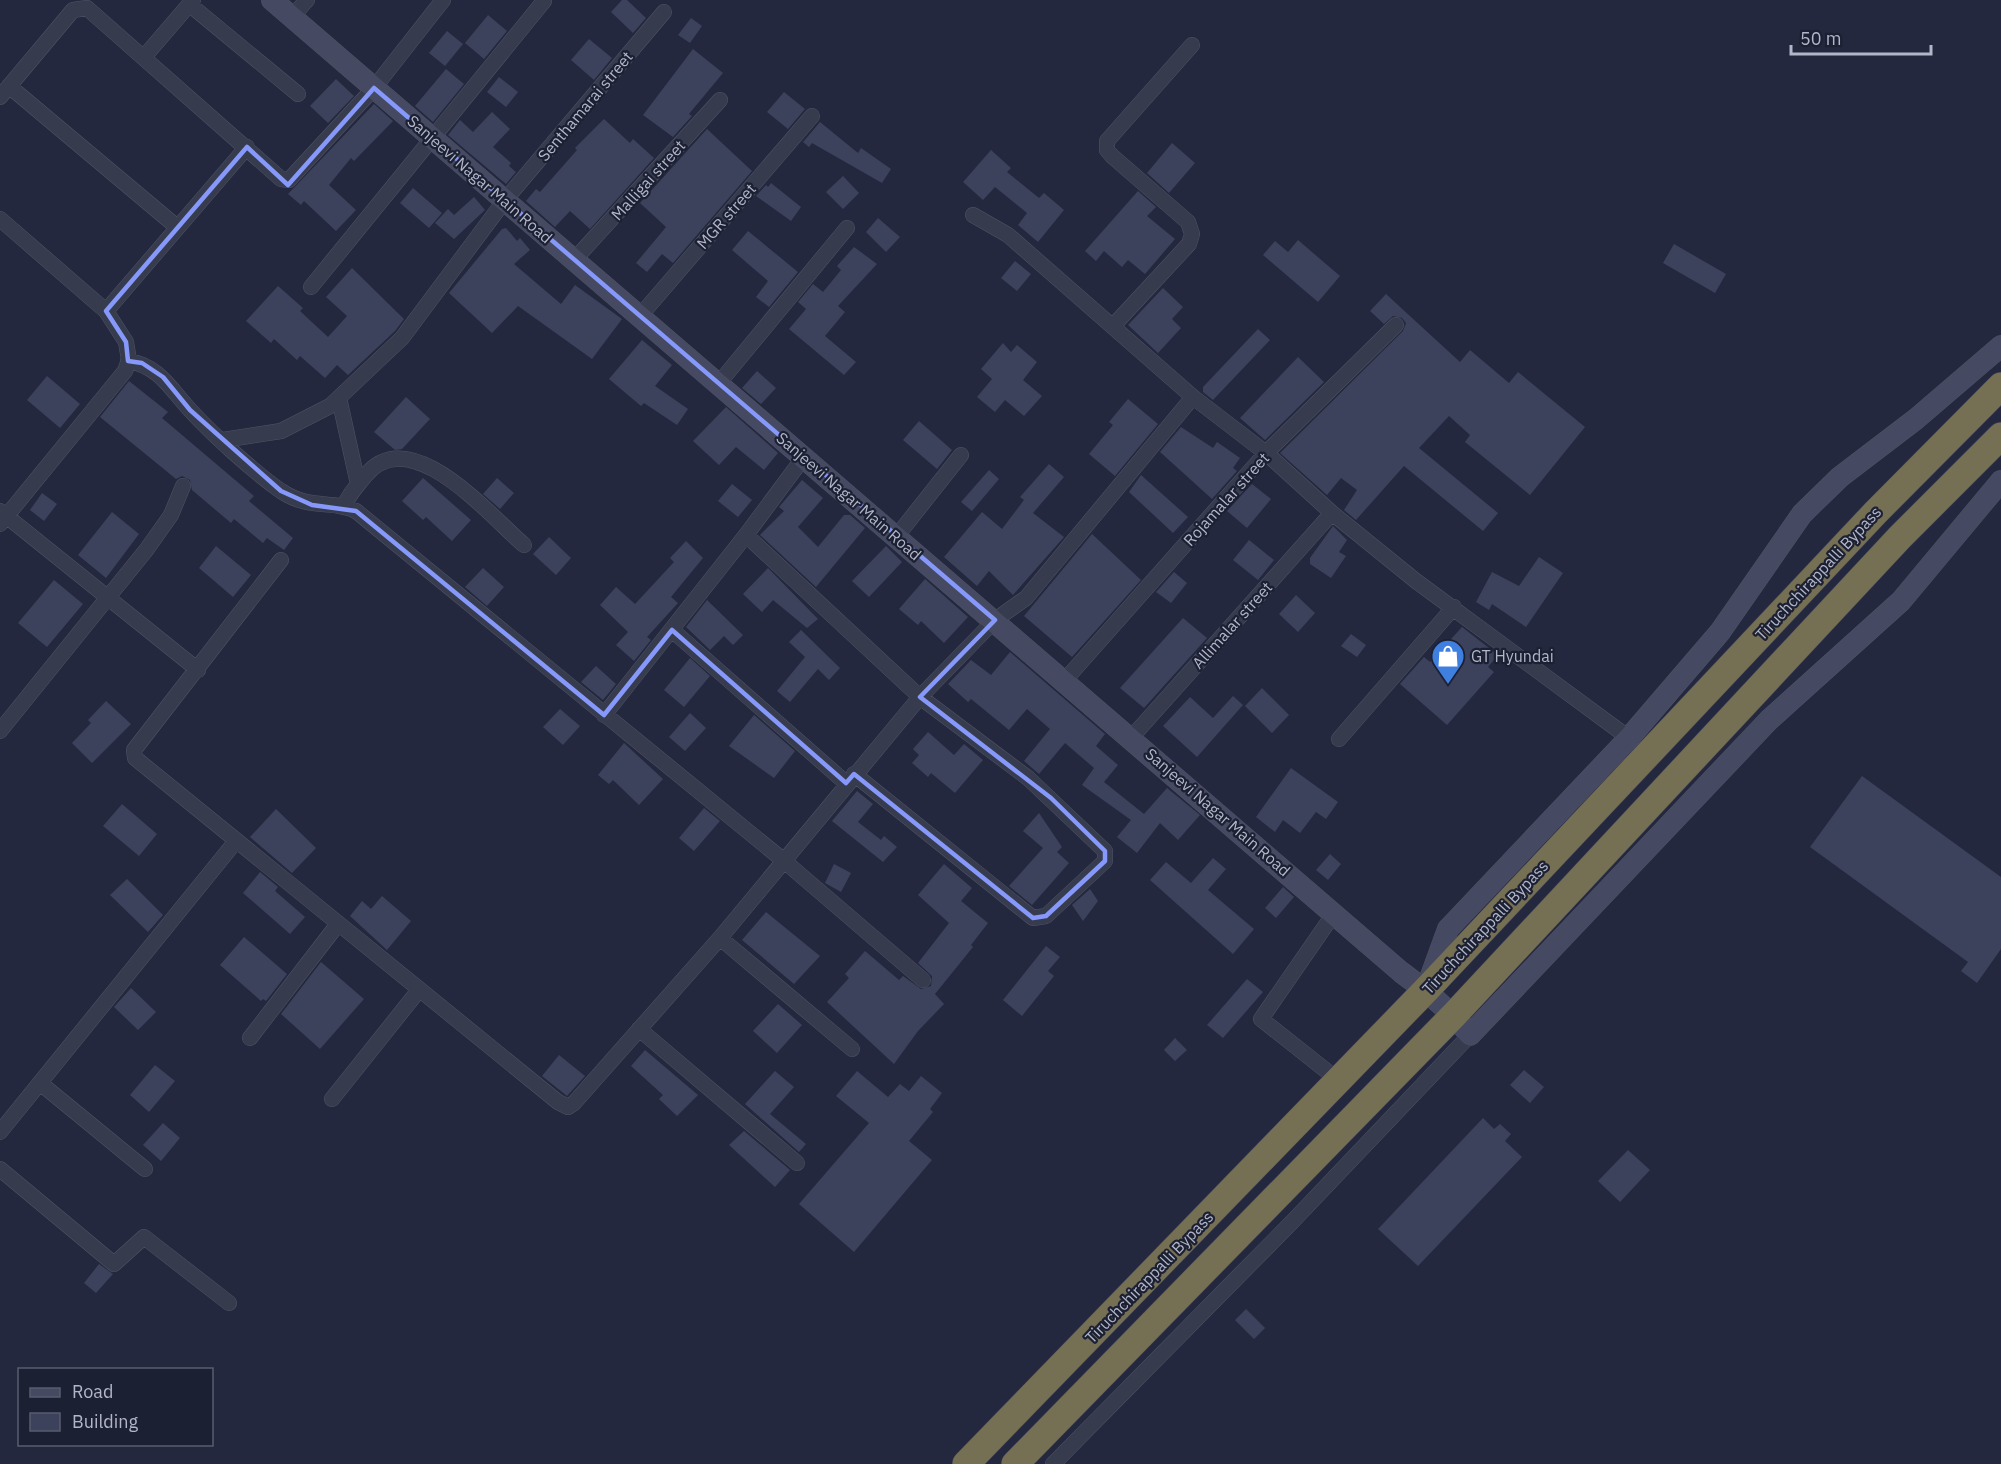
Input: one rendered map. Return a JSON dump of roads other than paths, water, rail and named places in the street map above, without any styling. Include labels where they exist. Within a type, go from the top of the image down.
[{"type":"highway","name":"Tiruchchirappalli Bypass","points":[[966,1464],[1426,990],[1844,545],[2001,386]]},
{"type":"highway","points":[[1015,1464],[1462,1025],[1900,537],[2001,436]]},
{"type":"main road","name":"Sanjeevi Nagar Main Road","points":[[272,0],[1335,912],[1401,972],[1426,990],[1462,1025]]},
{"type":"main road","points":[[1426,990],[1448,929],[1629,738],[1720,632],[1802,514],[1840,477],[1916,419],[2001,346]]},
{"type":"main road","points":[[1462,1025],[1769,720],[1901,602],[2001,481]]},
{"type":"street","points":[[292,17],[307,0]]},
{"type":"street","points":[[177,227],[5,92],[68,5],[92,11],[281,179],[291,180],[375,88],[443,0]]},
{"type":"street","points":[[311,287],[544,1]]},
{"type":"street","points":[[144,57],[191,2],[298,94]]},
{"type":"street","name":"Senthamarai street","points":[[223,440],[281,431],[330,406],[402,338],[505,200],[664,12]]},
{"type":"street","points":[[1113,326],[1189,244],[1192,234],[1188,222],[1112,156],[1107,150],[1107,141],[1192,45]]},
{"type":"street","name":"Malligai street","points":[[575,260],[720,100]]},
{"type":"street","name":"MGR street","points":[[640,316],[812,116]]},
{"type":"street","points":[[106,311],[247,147]]},
{"type":"street","points":[[972,215],[1008,235],[1193,397],[1266,453],[1332,513],[1416,581],[1629,738]]},
{"type":"street","points":[[0,219],[106,311],[126,342],[128,361],[125,371],[2,517],[198,670]]},
{"type":"street","points":[[718,383],[847,228]]},
{"type":"street","name":"Rojamalar street","points":[[1065,680],[1266,453],[1396,325]]},
{"type":"street","points":[[128,361],[142,363],[163,377],[190,410],[281,491],[298,501],[312,505],[344,507],[356,511],[783,860],[923,980]]},
{"type":"street","points":[[281,560],[133,754],[138,761],[419,990],[558,1102],[568,1107],[720,938],[850,778],[920,697],[995,620],[1026,598],[1193,397]]},
{"type":"street","points":[[339,398],[358,484]]},
{"type":"street","points":[[896,537],[961,454]]},
{"type":"street","points":[[604,715],[746,535],[804,457]]},
{"type":"street","points":[[344,507],[346,499],[372,467],[389,459],[406,458],[440,472],[524,545]]},
{"type":"street","points":[[0,731],[109,599],[171,515],[183,486]]},
{"type":"street","name":"Allimalar street","points":[[1131,738],[1332,513]]},
{"type":"street","points":[[672,630],[850,778],[1033,918],[1046,916],[1105,861],[1105,851],[1052,798],[920,697],[746,535]]},
{"type":"street","points":[[1339,739],[1454,607]]},
{"type":"street","points":[[0,1132],[236,841]]},
{"type":"street","points":[[1335,912],[1261,1019],[1338,1080]]},
{"type":"street","points":[[250,1038],[338,924]]},
{"type":"street","points":[[720,938],[852,1049]]},
{"type":"street","points":[[332,1099],[419,990]]},
{"type":"street","points":[[1053,1464],[1293,1221],[1462,1025]]},
{"type":"street","points":[[639,1029],[797,1163]]},
{"type":"street","points":[[40,1083],[145,1169]]},
{"type":"street","points":[[0,1169],[114,1264],[144,1237],[230,1303]]},
{"type":"place","name":"GT Hyundai","points":[[1448,685]]}]
